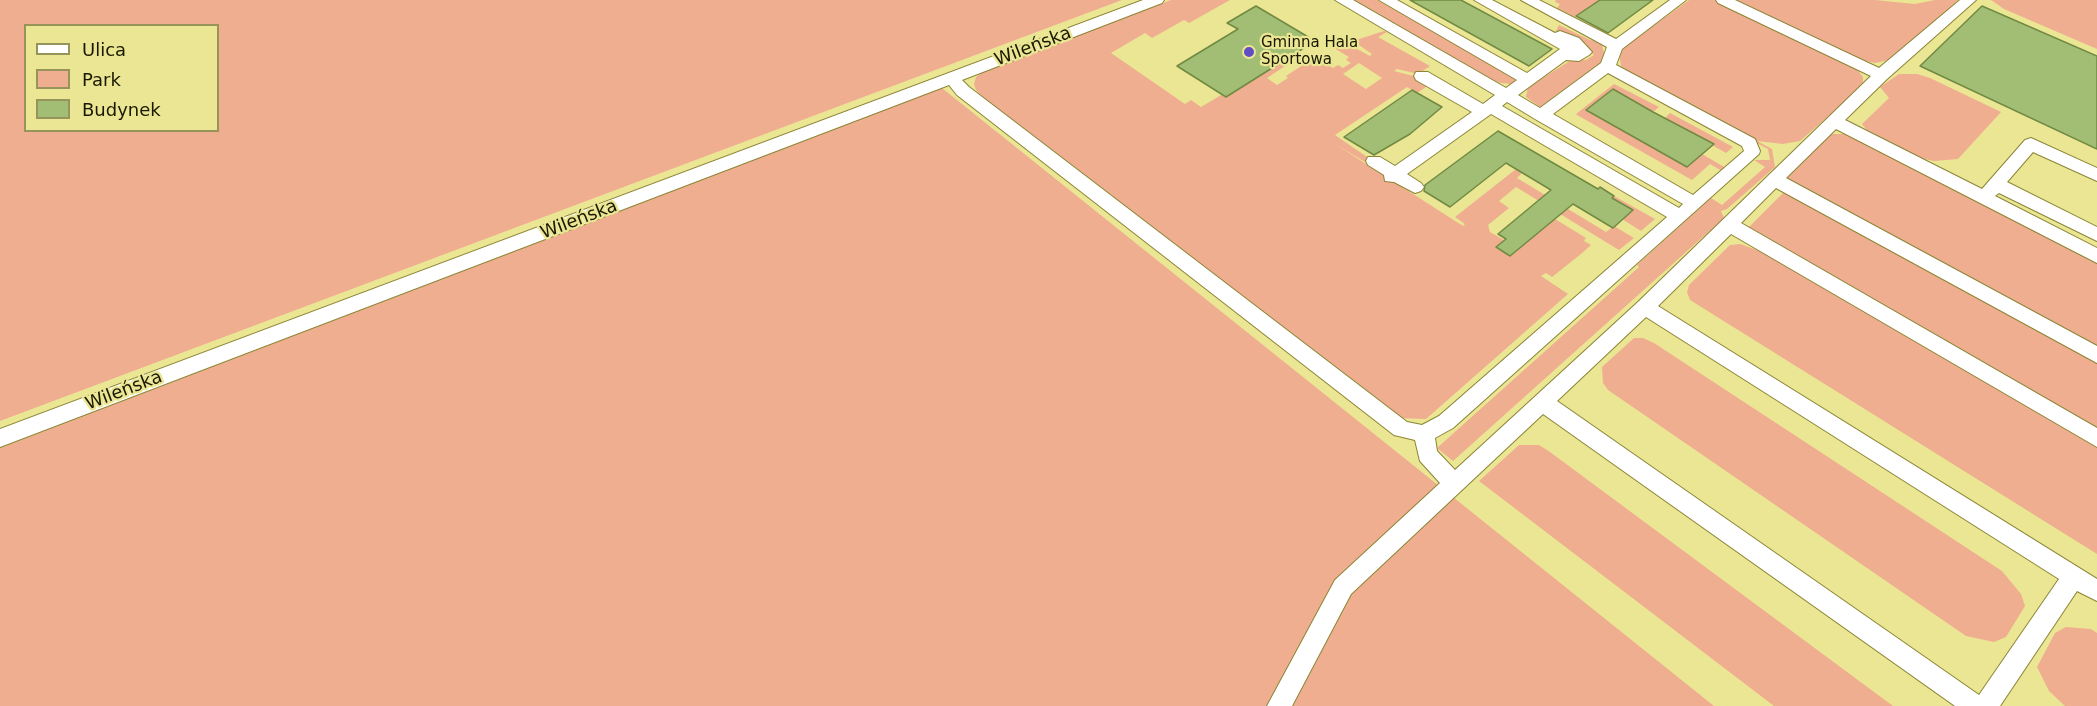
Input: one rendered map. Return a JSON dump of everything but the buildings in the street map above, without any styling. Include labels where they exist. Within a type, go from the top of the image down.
[{"type":"street","name":"Wileńska","points":[[0,438],[1157,0]]},
{"type":"street","points":[[1342,0],[1694,203]]},
{"type":"street","points":[[1386,0],[1528,80]]},
{"type":"street","points":[[1393,176],[1564,55],[1580,56],[1584,52],[1574,41],[1543,33],[1481,0]]},
{"type":"street","points":[[1528,0],[1617,46]]},
{"type":"street","points":[[1541,115],[1607,66],[1611,61],[1612,51],[1617,46],[1678,0]]},
{"type":"street","points":[[1723,0],[1881,75]]},
{"type":"street","points":[[1279,706],[1343,587],[1645,307],[1881,75],[1969,0]]},
{"type":"street","points":[[952,78],[963,91],[1401,429],[1424,434],[1446,422],[1751,154],[1752,147],[1607,66]]},
{"type":"street","points":[[1422,76],[1487,108],[1679,216]]},
{"type":"street","points":[[1834,121],[2097,256]]},
{"type":"street","points":[[1984,198],[2031,144],[2097,176]]},
{"type":"street","points":[[1374,161],[1393,176],[1416,188]]},
{"type":"street","points":[[1775,180],[2097,355]]},
{"type":"street","points":[[1996,184],[2097,235]]},
{"type":"street","points":[[1730,225],[2097,438]]},
{"type":"street","points":[[1645,307],[2097,591]]},
{"type":"street","points":[[1542,402],[1975,706]]},
{"type":"street","points":[[1424,434],[1426,455],[1455,484]]},
{"type":"street","points":[[1986,706],[2074,576]]},
{"type":"green space","points":[[0,0],[1122,0],[0,421]]},
{"type":"green space","points":[[1171,0],[1230,0],[1189,23],[1184,20],[1152,38],[1145,33],[1111,53],[1185,104],[1191,100],[1201,107],[1221,95],[1226,97],[1292,55],[1297,58],[1267,78],[1277,85],[1288,78],[1286,76],[1315,57],[1333,68],[1338,65],[1343,68],[1351,63],[1346,60],[1349,57],[1334,48],[1348,44],[1370,56],[1372,54],[1353,41],[1384,31],[1387,32],[1378,37],[1430,66],[1418,74],[1397,69],[1394,71],[1414,76],[1429,85],[1417,93],[1407,87],[1335,135],[1370,159],[1365,162],[1335,144],[1463,226],[1465,224],[1455,217],[1516,169],[1522,173],[1517,178],[1606,232],[1614,226],[1634,238],[1619,250],[1516,187],[1499,201],[1509,208],[1488,225],[1490,232],[1504,240],[1496,248],[1510,256],[1555,219],[1586,238],[1584,241],[1591,245],[1581,254],[1552,277],[1546,273],[1541,276],[1568,294],[1426,419],[1398,418],[992,106],[976,90],[974,84],[976,77],[984,71]],"holes":[[[1359,63],[1382,78],[1366,89],[1343,74]]]},
{"type":"green space","points":[[1352,0],[1377,0],[1518,79],[1511,84],[1493,82]]},
{"type":"green space","points":[[1556,0],[1600,0],[1575,17],[1557,8],[1560,4],[1555,2]]},
{"type":"green space","points":[[1689,0],[1718,0],[1855,67],[1863,77],[1863,86],[1800,141],[1783,144],[1757,141],[1772,149],[1775,167],[1727,209],[1721,211],[1724,218],[1453,461],[1437,448],[1639,267],[1637,265],[1711,198],[1722,205],[1765,167],[1754,160],[1770,160],[1768,149],[1635,78],[1621,66],[1619,54],[1623,48]]},
{"type":"green space","points":[[1731,0],[1875,0],[1915,4],[1935,0],[1958,0],[1894,59],[1875,63],[1855,59]]},
{"type":"green space","points":[[1991,0],[2097,0],[2097,49],[2004,9]]},
{"type":"green space","points":[[1559,25],[1590,40],[1601,42],[1605,57],[1540,107],[1526,97],[1528,87],[1573,59],[1586,60],[1594,55],[1579,38],[1556,31]]},
{"type":"green space","points":[[1899,74],[1917,74],[1930,78],[2001,112],[1958,159],[1934,161],[1920,158],[1870,134],[1862,124],[1889,98],[1880,87]]},
{"type":"green space","points":[[1614,84],[1659,107],[1653,112],[1613,89],[1586,110],[1687,167],[1702,154],[1726,168],[1722,171],[1710,164],[1692,180],[1576,114]]},
{"type":"green space","points":[[942,88],[1714,706],[0,706],[0,448]]},
{"type":"green space","points":[[1670,113],[1733,147],[1726,153],[1665,118]]},
{"type":"green space","points":[[1849,134],[2097,262],[2097,351],[1792,185],[1787,179],[1788,173],[1827,136]]},
{"type":"green space","points":[[1785,191],[2097,360],[2097,429],[1748,228]]},
{"type":"green space","points":[[1614,196],[1655,219],[1641,231],[1622,219],[1633,210],[1612,198]]},
{"type":"green space","points":[[1740,244],[1760,251],[2097,445],[2097,554],[1690,300],[1687,292],[1689,285],[1730,245]]},
{"type":"green space","points":[[1634,338],[1643,338],[1654,343],[2002,571],[2021,594],[2025,606],[2006,637],[1994,642],[1966,636],[1608,390],[1603,383],[1602,367]]},
{"type":"green space","points":[[1519,445],[1539,445],[1550,452],[1893,706],[1774,706],[1479,481]]},
{"type":"green space","points":[[2066,627],[2091,629],[2097,633],[2097,706],[2065,706],[2049,691],[2037,667],[2055,633]]},
{"type":"place","name":"Gminna Hala Sportowa","points":[[1249,52]]}]
